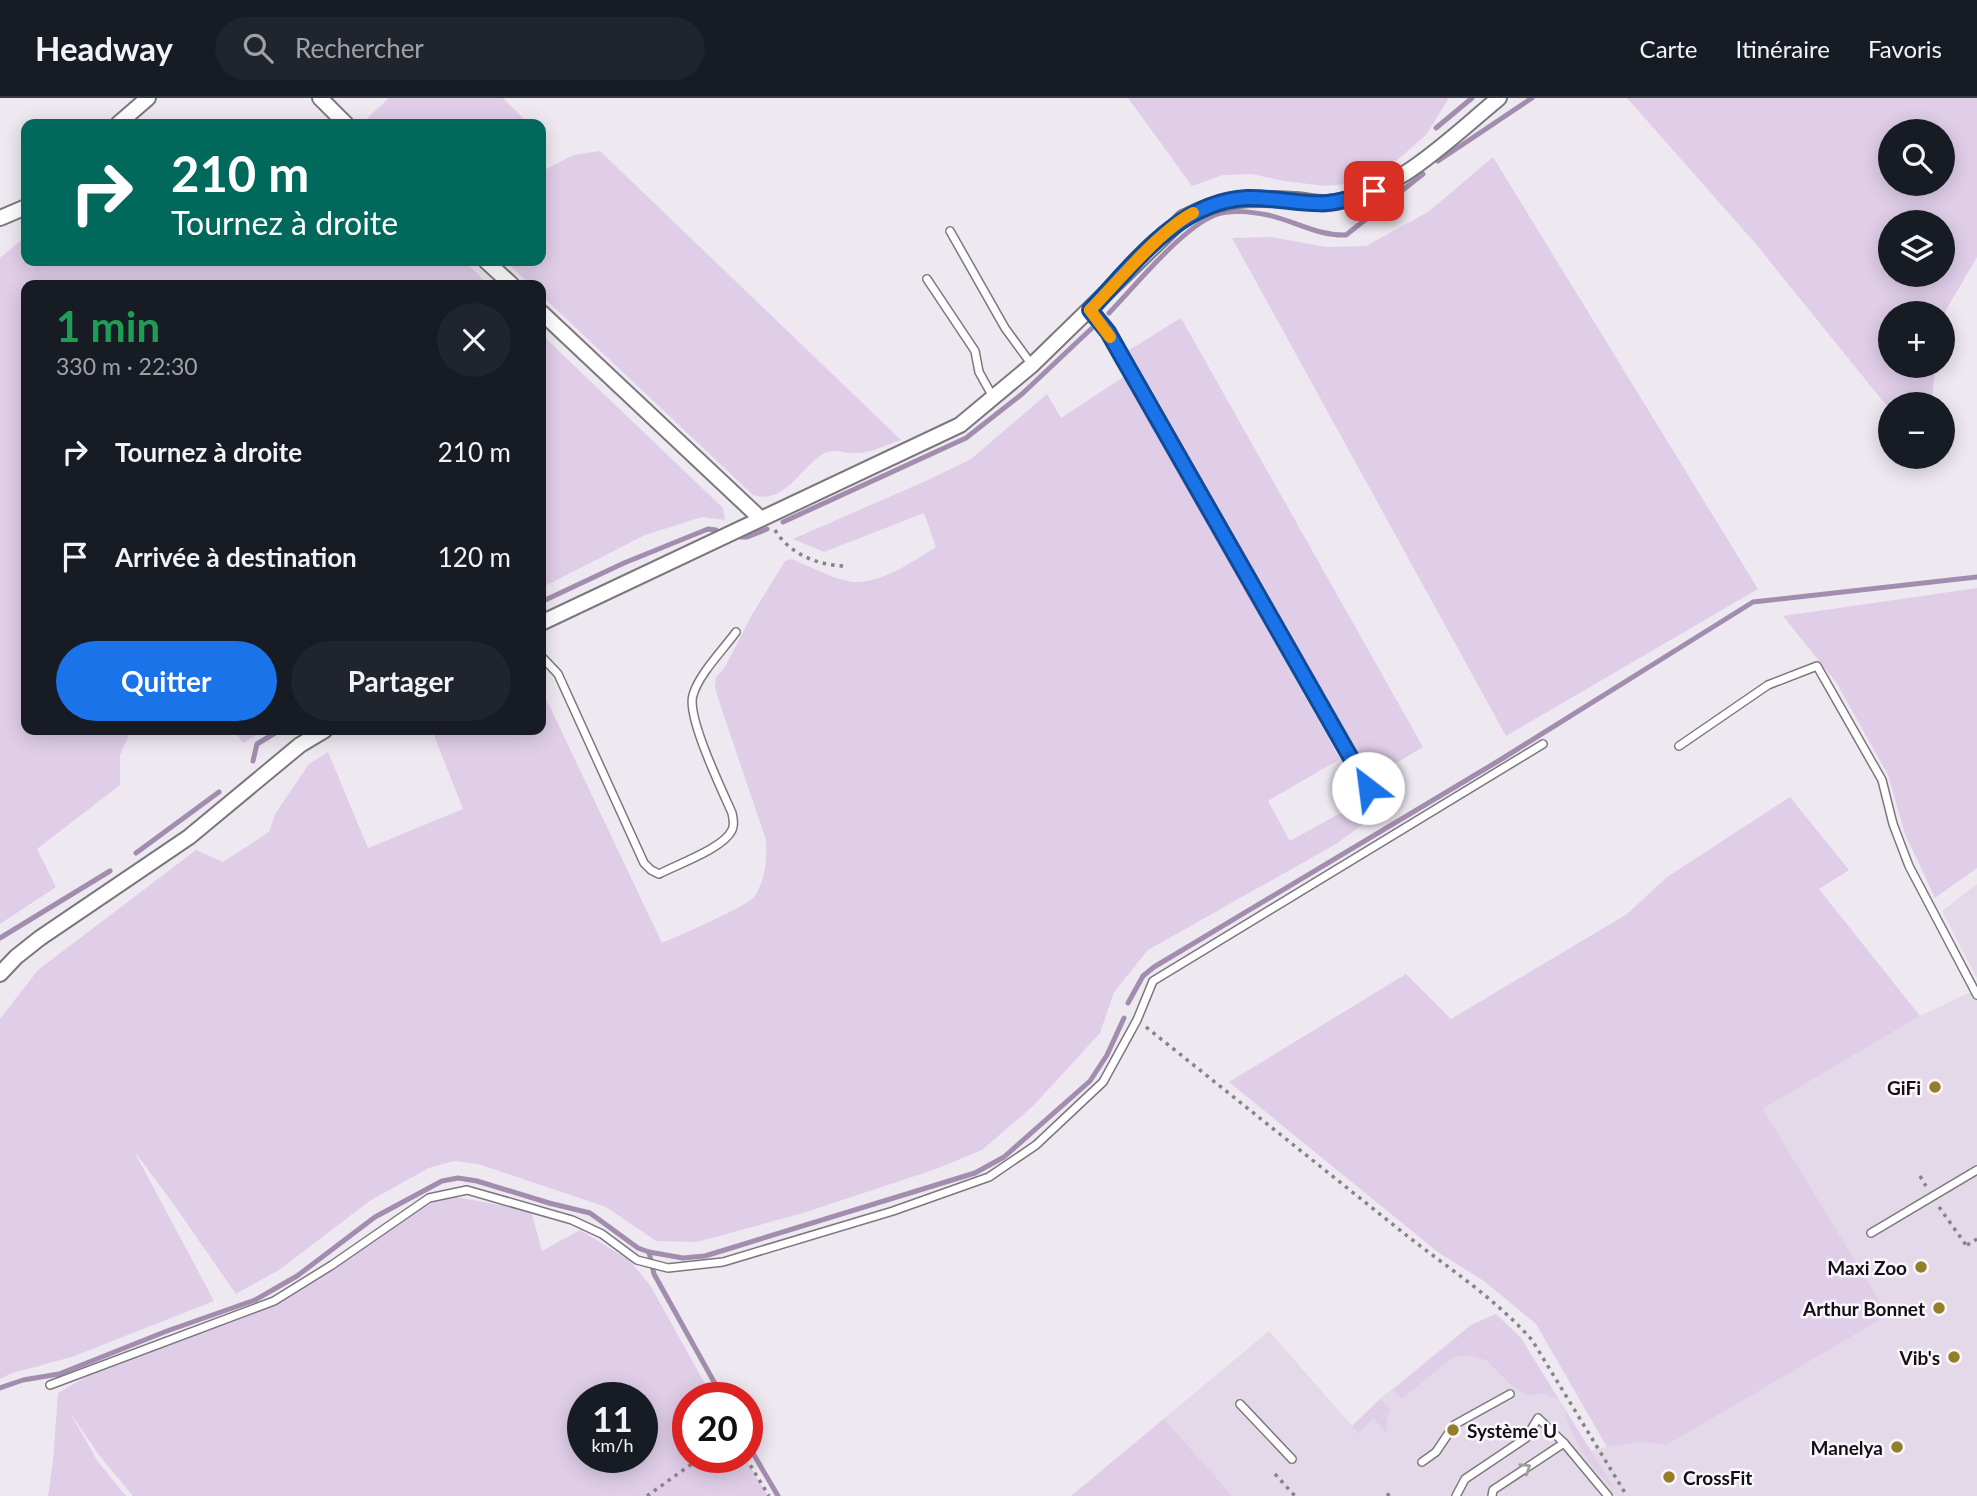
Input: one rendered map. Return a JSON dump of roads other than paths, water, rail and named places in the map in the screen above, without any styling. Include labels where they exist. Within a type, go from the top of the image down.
[{"type":"street","points":[[124,119],[148,98]]},
{"type":"street","points":[[320,98],[341,119]]},
{"type":"street","points":[[546,621],[960,425],[1032,365],[1183,218],[1208,206],[1246,198],[1325,203],[1348,200],[1374,191],[1430,155],[1499,98]]},
{"type":"street","points":[[0,218],[21,209]]},
{"type":"street","points":[[491,266],[507,280]]},
{"type":"street","points":[[546,317],[763,516]]},
{"type":"street","points":[[0,974],[40,938],[189,836],[300,745],[316,735]]},
{"type":"lane","points":[[950,231],[1005,328],[1032,365]]},
{"type":"lane","points":[[927,279],[975,351],[979,372],[993,398]]},
{"type":"lane","points":[[1090,310],[1108,332],[1368,788]]},
{"type":"lane","points":[[546,661],[558,674],[644,863],[659,874],[723,842],[732,831],[732,813],[696,725],[691,699],[695,687],[736,632]]},
{"type":"lane","points":[[1679,746],[1768,685],[1817,666],[1882,780],[1909,866],[1977,995]]},
{"type":"lane","points":[[50,1385],[274,1301],[332,1265],[429,1198],[467,1190],[572,1220],[602,1234],[636,1260],[668,1268],[723,1262],[893,1211],[989,1177],[1036,1145],[1103,1082],[1137,1020],[1153,981],[1543,744]]},
{"type":"lane","points":[[1871,1233],[1977,1170]]},
{"type":"lane","points":[[1422,1462],[1436,1452],[1454,1425],[1510,1394]]},
{"type":"lane","points":[[1241,1404],[1292,1459]]},
{"type":"lane","points":[[1456,1496],[1465,1479],[1526,1438],[1538,1418],[1564,1443],[1608,1496]]},
{"type":"lane","points":[[1492,1496],[1493,1490],[1564,1443]]},
{"type":"waterway","points":[[1436,128],[1472,98]]},
{"type":"waterway","points":[[1438,161],[1532,98]]},
{"type":"waterway","points":[[1109,313],[1188,232],[1215,215],[1235,212],[1262,214],[1326,233],[1346,235],[1423,174]]},
{"type":"waterway","points":[[783,522],[966,438],[1022,394],[1091,329]]},
{"type":"waterway","points":[[546,600],[624,563],[708,529],[716,530]]},
{"type":"waterway","points":[[741,537],[767,529]]},
{"type":"waterway","points":[[1128,1003],[1143,976],[1154,967],[1500,760],[1753,602],[1977,577]]},
{"type":"waterway","points":[[253,761],[257,744],[272,735]]},
{"type":"waterway","points":[[136,853],[219,792]]},
{"type":"waterway","points":[[0,938],[110,871]]},
{"type":"waterway","points":[[0,1388],[23,1380],[59,1374],[255,1300],[297,1276],[375,1217],[442,1181],[458,1178],[477,1181],[590,1213],[638,1248],[683,1258],[705,1256],[975,1173],[1004,1157],[1090,1081],[1107,1055],[1124,1018]]},
{"type":"waterway","points":[[649,1252],[654,1274],[714,1382]]},
{"type":"waterway","points":[[763,1470],[778,1496]]},
{"type":"place","name":"GiFi","points":[[1935,1087]]},
{"type":"place","name":"Maxi Zoo","points":[[1921,1267]]},
{"type":"place","name":"Arthur Bonnet","points":[[1939,1308]]},
{"type":"place","name":"Vib's","points":[[1954,1357]]},
{"type":"place","name":"Système U","points":[[1453,1430]]},
{"type":"place","name":"Manelya","points":[[1897,1447]]},
{"type":"place","name":"CrossFit","points":[[1669,1477]]}]
